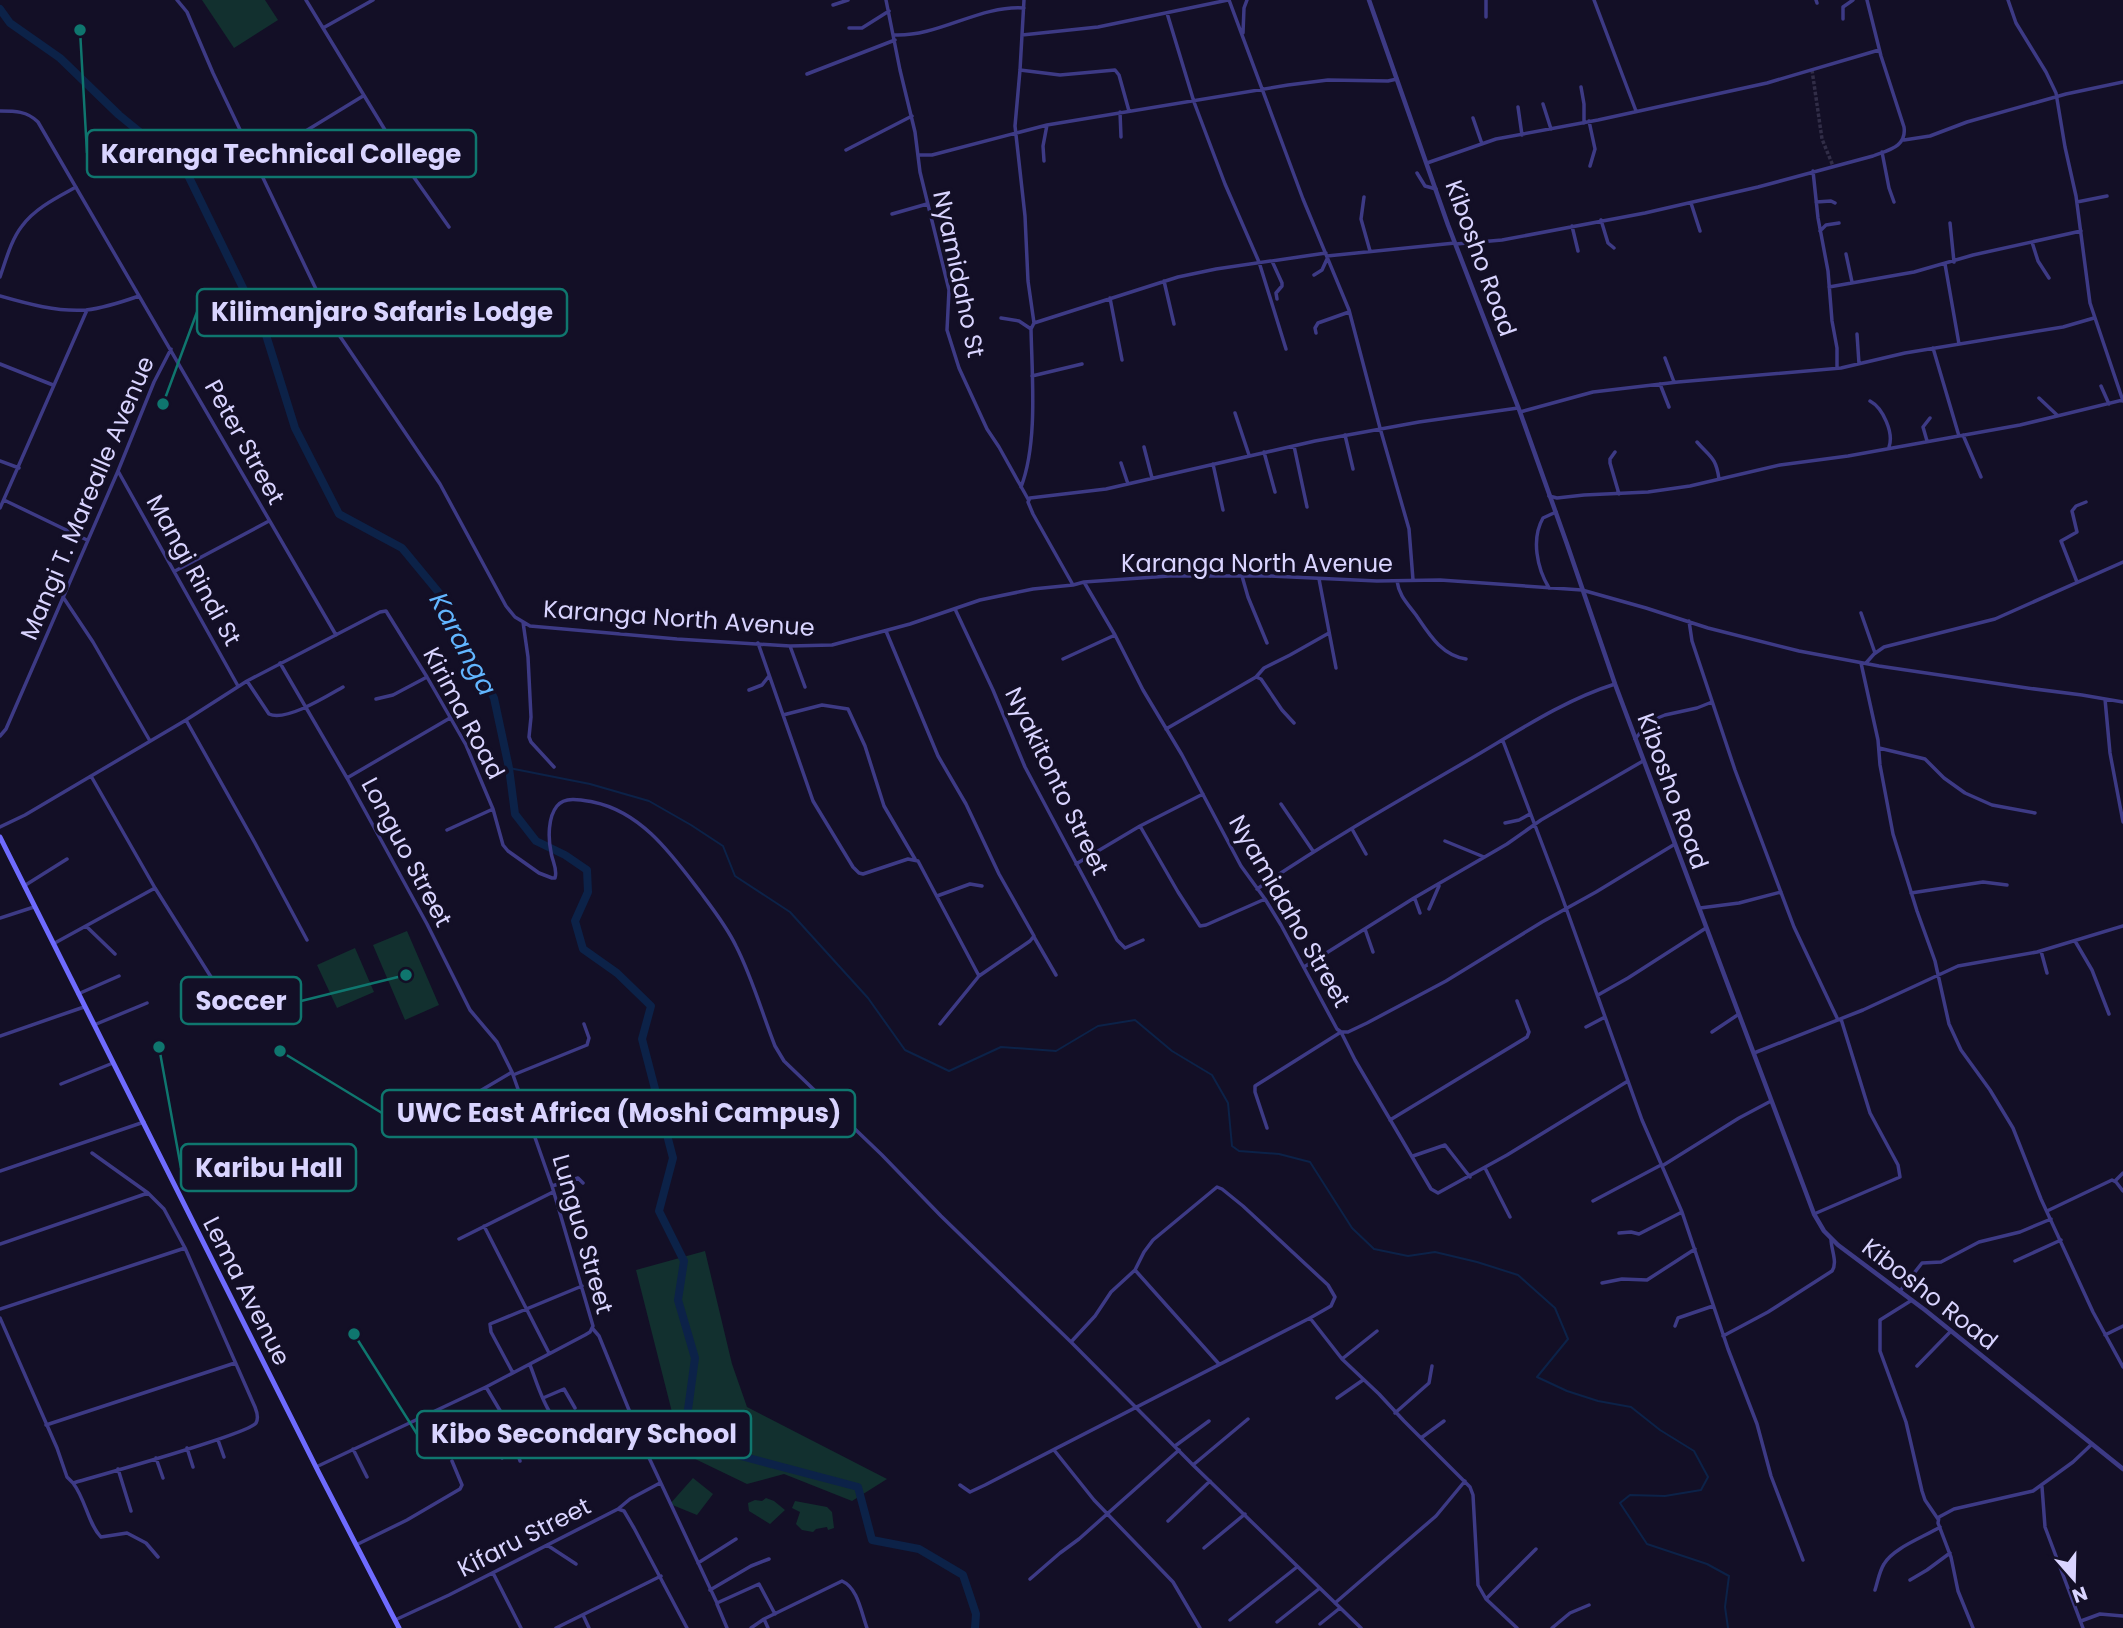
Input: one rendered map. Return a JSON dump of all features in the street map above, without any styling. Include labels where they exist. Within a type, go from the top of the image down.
[{"type":"main road","name":"Lema Avenue","points":[[0,837],[356,1545]]},
{"type":"main road","points":[[356,1545],[399,1628]]},
{"type":"street","name":"Karanga North Avenue","points":[[177,0],[187,12],[213,73],[335,329],[440,484],[506,606],[523,622],[537,628],[790,646],[832,645],[1001,595],[1084,582],[1170,576],[1479,582],[1582,590],[1764,643],[1863,663],[2123,702]]},
{"type":"street","points":[[306,0],[363,96],[434,208],[449,227]]},
{"type":"street","points":[[323,28],[373,0]]},
{"type":"street","points":[[833,5],[848,0]]},
{"type":"street","name":"Nyamidaho St","points":[[886,0],[903,87],[912,116],[927,204],[949,290],[946,326],[959,368],[987,429],[1028,499],[1037,522],[1073,585]]},
{"type":"street","points":[[1021,488],[1025,478],[1032,419],[1031,329],[1034,323],[1015,118],[1024,0]]},
{"type":"street","points":[[1022,35],[1098,27],[1229,0],[1261,90],[1349,312],[1409,529],[1413,580]]},
{"type":"street","points":[[1242,36],[1247,0]]},
{"type":"street","name":"Kibosho Road","points":[[1369,0],[1455,244],[1556,512],[1615,684],[1814,1214],[1831,1239],[1912,1300],[2123,1469]]},
{"type":"street","points":[[1486,0],[1486,17]]},
{"type":"street","points":[[1594,0],[1636,111]]},
{"type":"street","points":[[1843,19],[1843,7],[1853,0]]},
{"type":"street","points":[[1867,0],[1903,122],[1904,140]]},
{"type":"street","points":[[1549,496],[1556,498],[1676,488],[1780,466],[2020,425],[2123,400],[2094,318],[2077,202],[2056,96],[2046,72],[2016,23],[2008,0]]},
{"type":"street","points":[[807,74],[895,38],[1007,8],[1024,8]]},
{"type":"street","points":[[849,28],[862,28],[889,11]]},
{"type":"street","points":[[1167,13],[1194,102],[1225,184],[1259,262],[1286,349]]},
{"type":"street","points":[[1427,163],[1482,144],[1767,83],[1880,50]]},
{"type":"street","points":[[1020,70],[1060,75],[1115,69],[1129,111]]},
{"type":"street","points":[[918,155],[932,155],[1046,125],[1119,112],[1328,80],[1397,79]]},
{"type":"street","points":[[1034,323],[1197,272],[1272,260],[1502,240],[1691,203],[1882,152],[1904,140],[1930,136],[1967,122],[2056,96],[2123,82]]},
{"type":"street","points":[[1581,87],[1595,149],[1590,166]]},
{"type":"street","points":[[255,162],[363,96]]},
{"type":"street","points":[[1543,104],[1551,129]]},
{"type":"street","points":[[1518,107],[1522,135]]},
{"type":"street","name":"Peter Street","points":[[0,111],[20,111],[32,115],[38,122],[336,635]]},
{"type":"street","points":[[1119,112],[1121,137]]},
{"type":"street","points":[[846,150],[912,116]]},
{"type":"street","points":[[1474,118],[1482,144]]},
{"type":"street","points":[[1044,161],[1046,125]]},
{"type":"street","points":[[1882,152],[1894,202]]},
{"type":"street","points":[[1813,171],[1838,356],[1837,368]]},
{"type":"street","points":[[1417,173],[1425,186],[1436,189]]},
{"type":"street","points":[[0,277],[23,224],[37,210],[76,187]]},
{"type":"street","points":[[2077,202],[2107,195]]},
{"type":"street","points":[[1364,197],[1361,219],[1370,251]]},
{"type":"street","points":[[1816,202],[1835,203]]},
{"type":"street","points":[[1691,203],[1700,231]]},
{"type":"street","points":[[892,214],[927,204]]},
{"type":"street","points":[[1601,220],[1608,243],[1614,248]]},
{"type":"street","points":[[1820,231],[1826,225],[1839,223]]},
{"type":"street","points":[[1950,223],[1954,261]]},
{"type":"street","points":[[1572,226],[1578,251]]},
{"type":"street","points":[[1829,287],[1898,275],[2081,232]]},
{"type":"street","points":[[2032,242],[2038,261],[2049,278]]},
{"type":"street","points":[[1846,254],[1852,282]]},
{"type":"street","points":[[1314,275],[1322,270],[1326,255]]},
{"type":"street","points":[[1272,260],[1282,283],[1276,292],[1277,299]]},
{"type":"street","points":[[1945,264],[1959,344]]},
{"type":"street","points":[[1164,281],[1174,324]]},
{"type":"street","points":[[0,296],[51,308],[87,310],[139,296]]},
{"type":"street","points":[[1110,299],[1122,360]]},
{"type":"street","points":[[0,508],[87,310]]},
{"type":"street","points":[[1316,333],[1318,323],[1349,312]]},
{"type":"street","points":[[1001,318],[1019,321],[1031,329]]},
{"type":"street","points":[[1028,499],[1095,491],[1380,428],[1519,410],[1578,395],[1674,382],[1837,368],[1905,353],[2063,327],[2094,318]]},
{"type":"street","points":[[1857,334],[1859,364]]},
{"type":"street","points":[[1933,348],[1961,436],[1981,477]]},
{"type":"street","name":"Mangi T. Marealle Avenue","points":[[0,736],[6,729],[154,382],[171,349]]},
{"type":"street","points":[[1665,358],[1674,382]]},
{"type":"street","points":[[0,364],[54,385]]},
{"type":"street","points":[[1032,376],[1082,364]]},
{"type":"street","points":[[1660,384],[1669,407]]},
{"type":"street","points":[[2101,386],[2109,404]]},
{"type":"street","points":[[2039,398],[2057,415]]},
{"type":"street","points":[[1870,401],[1880,408],[1891,440],[1888,448]]},
{"type":"street","points":[[1236,413],[1249,455]]},
{"type":"street","points":[[1927,442],[1923,427],[1930,418]]},
{"type":"street","points":[[1345,435],[1353,469]]},
{"type":"street","points":[[1697,442],[1713,457],[1719,479]]},
{"type":"street","points":[[1294,446],[1307,507]]},
{"type":"street","points":[[1144,447],[1152,478]]},
{"type":"street","points":[[1264,452],[1275,492]]},
{"type":"street","points":[[1615,452],[1610,463],[1619,494]]},
{"type":"street","points":[[0,461],[19,468]]},
{"type":"street","points":[[1121,463],[1128,484]]},
{"type":"street","points":[[1213,464],[1223,510]]},
{"type":"street","name":"Mangi Rindi St","points":[[118,471],[238,686]]},
{"type":"street","points":[[4,500],[87,540]]},
{"type":"street","points":[[2077,582],[2061,541],[2077,532],[2072,511],[2086,502]]},
{"type":"street","points":[[1549,588],[1539,568],[1538,533],[1544,518],[1556,512]]},
{"type":"street","points":[[174,572],[269,521]]},
{"type":"street","points":[[2123,562],[1995,619],[1884,647],[1863,663],[1893,834],[1939,974],[1945,1009],[1954,1036],[2013,1128],[2047,1211],[2105,1335],[2123,1367]]},
{"type":"street","points":[[1242,576],[1267,643]]},
{"type":"street","points":[[1319,579],[1336,668]]},
{"type":"street","points":[[1397,581],[1402,597],[1431,637],[1448,653],[1466,659]]},
{"type":"street","name":"Nyamidaho Street","points":[[1084,582],[1241,866],[1265,899],[1341,1032],[1367,1023],[1446,981],[1675,844]]},
{"type":"street","points":[[63,597],[93,642],[150,741]]},
{"type":"street","name":"Nyakitonto Street","points":[[955,609],[1025,767],[1123,947],[1128,948],[1143,940]]},
{"type":"street","name":"Kirima Road","points":[[336,635],[386,611],[427,677],[481,779],[499,838],[508,851],[540,873],[552,878],[557,872],[549,840],[550,825],[559,803],[569,800],[584,800],[606,806],[643,827],[661,842],[735,943],[778,1054],[1071,1342]]},
{"type":"street","points":[[1861,613],[1875,653]]},
{"type":"street","points":[[1689,621],[1689,630],[1735,770],[1794,927],[1839,1020],[1870,1113],[1898,1164],[1900,1177],[1814,1214]]},
{"type":"street","points":[[523,622],[531,717],[528,737],[554,767]]},
{"type":"street","points":[[886,631],[938,757],[1056,975]]},
{"type":"street","points":[[1166,729],[1256,677],[1264,668],[1329,633]]},
{"type":"street","points":[[0,827],[186,720],[238,686],[336,635]]},
{"type":"street","points":[[1063,659],[1115,635]]},
{"type":"street","points":[[758,643],[813,801],[856,871],[868,873],[915,859]]},
{"type":"street","points":[[790,646],[805,687]]},
{"type":"street","name":"Longuo Street","points":[[280,663],[427,924],[470,1010],[493,1036],[505,1056]]},
{"type":"street","points":[[749,690],[762,685],[769,676]]},
{"type":"street","points":[[376,699],[393,695],[427,677]]},
{"type":"street","points":[[1256,677],[1261,679],[1294,723]]},
{"type":"street","points":[[247,681],[272,716],[281,716],[305,707],[344,687]]},
{"type":"street","points":[[1257,889],[1313,851],[1503,741],[1579,698],[1615,684]]},
{"type":"street","points":[[2105,699],[2111,763],[2123,822]]},
{"type":"street","points":[[1636,738],[1650,721],[1712,702]]},
{"type":"street","points":[[782,715],[822,705],[848,709],[865,746],[884,806],[920,864],[979,976]]},
{"type":"street","points":[[347,778],[450,718]]},
{"type":"street","points":[[186,720],[307,940]]},
{"type":"street","points":[[1503,741],[1642,1121],[1682,1212],[1723,1336],[1757,1423],[1771,1476],[1803,1560]]},
{"type":"street","points":[[1879,748],[1925,760],[1965,793],[1992,805],[2035,813]]},
{"type":"street","points":[[1304,967],[1644,760]]},
{"type":"street","points":[[91,776],[155,888],[211,977]]},
{"type":"street","points":[[1076,864],[1140,825],[1203,794]]},
{"type":"street","points":[[1281,804],[1313,851]]},
{"type":"street","points":[[447,830],[492,808]]},
{"type":"street","points":[[1505,823],[1530,814]]},
{"type":"street","points":[[1140,825],[1200,926],[1265,899]]},
{"type":"street","points":[[1352,828],[1367,854]]},
{"type":"street","points":[[1445,841],[1485,857]]},
{"type":"street","points":[[24,886],[67,859]]},
{"type":"street","points":[[1911,893],[1983,882],[2007,885]]},
{"type":"street","points":[[936,896],[970,884],[982,886]]},
{"type":"street","points":[[1429,909],[1440,884]]},
{"type":"street","points":[[53,944],[155,888]]},
{"type":"street","points":[[1698,908],[1753,901],[1782,892]]},
{"type":"street","points":[[1414,898],[1420,913]]},
{"type":"street","points":[[0,918],[34,907]]},
{"type":"street","points":[[86,926],[115,954]]},
{"type":"street","points":[[1754,1053],[1839,1020],[1966,964],[2041,951],[2123,926]]},
{"type":"street","points":[[1598,995],[1706,928]]},
{"type":"street","points":[[1365,929],[1373,952]]},
{"type":"street","points":[[940,1024],[979,976],[1034,937]]},
{"type":"street","points":[[2075,941],[2094,975],[2109,1014]]},
{"type":"street","points":[[2041,951],[2047,973]]},
{"type":"street","points":[[78,994],[119,976]]},
{"type":"street","points":[[1390,1120],[1529,1035],[1517,1001]]},
{"type":"street","points":[[94,1025],[147,1003]]},
{"type":"street","points":[[0,1036],[84,1006]]},
{"type":"street","points":[[1712,1032],[1739,1014]]},
{"type":"street","points":[[1586,1027],[1605,1017]]},
{"type":"street","points":[[424,1132],[424,1124],[513,1074],[587,1045],[589,1038],[584,1024]]},
{"type":"street","points":[[1267,1128],[1255,1086],[1341,1032],[1390,1120],[1436,1193],[1471,1177],[1628,1081]]},
{"type":"street","name":"Lunguo Street","points":[[316,1466],[486,1387],[593,1329],[552,1185],[505,1056]]},
{"type":"street","points":[[61,1084],[113,1063]]},
{"type":"street","points":[[1593,1201],[1661,1166],[1772,1101]]},
{"type":"street","points":[[0,1171],[144,1122]]},
{"type":"street","points":[[1412,1156],[1445,1145],[1471,1177]]},
{"type":"street","points":[[73,1483],[218,1440],[251,1427],[257,1420],[255,1407],[185,1248],[163,1209],[148,1194],[92,1153]]},
{"type":"street","points":[[1485,1168],[1510,1217]]},
{"type":"street","points":[[2047,1211],[2109,1181],[2115,1181],[2123,1174]]},
{"type":"street","points":[[552,1185],[576,1178],[580,1178],[583,1183]]},
{"type":"street","points":[[2115,1181],[2123,1191]]},
{"type":"street","points":[[960,1485],[967,1491],[973,1491],[1054,1450],[1136,1407],[1219,1364],[1310,1318],[1333,1304],[1335,1297],[1331,1289],[1220,1187],[1153,1240],[1135,1269],[1111,1292],[1095,1316],[1071,1342],[1136,1407],[1179,1450],[1193,1465],[1361,1628]]},
{"type":"street","points":[[459,1239],[553,1192]]},
{"type":"street","points":[[0,1244],[148,1194]]},
{"type":"street","points":[[1619,1233],[1639,1234],[1682,1212]]},
{"type":"street","points":[[1900,1291],[1922,1263],[1941,1262],[1979,1242],[2020,1232],[2051,1219]]},
{"type":"street","points":[[484,1226],[549,1353]]},
{"type":"street","points":[[1723,1336],[1768,1312],[1832,1271],[1835,1263],[1831,1239]]},
{"type":"street","points":[[2015,1261],[2061,1240]]},
{"type":"street","points":[[0,1309],[185,1248]]},
{"type":"street","points":[[1602,1283],[1622,1279],[1647,1280],[1695,1249]]},
{"type":"street","points":[[1135,1269],[1219,1364]]},
{"type":"street","points":[[513,1373],[491,1332],[490,1324],[582,1286]]},
{"type":"street","points":[[1912,1300],[1880,1320],[1880,1351],[1906,1422],[1925,1500],[1938,1519],[1950,1553],[1958,1591],[1973,1628]]},
{"type":"street","points":[[1675,1326],[1678,1318],[1713,1306]]},
{"type":"street","points":[[0,1318],[67,1477],[82,1496],[96,1531],[101,1537],[128,1533],[146,1542],[158,1557]]},
{"type":"street","points":[[1310,1318],[1342,1359],[1472,1490],[1479,1590],[1517,1628]]},
{"type":"street","points":[[2105,1335],[2123,1326]]},
{"type":"street","points":[[593,1329],[599,1336],[643,1447],[727,1628]]},
{"type":"street","points":[[1342,1359],[1377,1331]]},
{"type":"street","points":[[1917,1366],[1951,1331]]},
{"type":"street","points":[[46,1425],[235,1363]]},
{"type":"street","points":[[530,1365],[550,1413],[573,1432],[582,1431]]},
{"type":"street","points":[[1395,1413],[1429,1383],[1432,1366]]},
{"type":"street","points":[[1337,1398],[1363,1380]]},
{"type":"street","points":[[486,1387],[512,1436],[520,1461]]},
{"type":"street","points":[[543,1398],[564,1389],[575,1408]]},
{"type":"street","points":[[1193,1465],[1248,1419]]},
{"type":"street","points":[[1175,1446],[1209,1421]]},
{"type":"street","points":[[1422,1438],[1444,1421]]},
{"type":"street","points":[[502,1458],[512,1436]]},
{"type":"street","points":[[218,1440],[224,1457]]},
{"type":"street","points":[[1938,1519],[1942,1514],[1954,1509],[2033,1491],[2092,1444]]},
{"type":"street","points":[[187,1448],[193,1467]]},
{"type":"street","points":[[353,1449],[367,1477]]},
{"type":"street","points":[[1054,1450],[1107,1515],[1173,1582],[1200,1628]]},
{"type":"street","points":[[1030,1579],[1179,1450]]},
{"type":"street","points":[[156,1458],[163,1478]]},
{"type":"street","points":[[356,1545],[407,1520],[460,1489],[452,1461]]},
{"type":"street","points":[[118,1469],[131,1511]]},
{"type":"street","points":[[1168,1521],[1210,1481]]},
{"type":"street","points":[[1335,1603],[1436,1516],[1465,1481]]},
{"type":"street","points":[[618,1509],[630,1499],[660,1483]]},
{"type":"street","points":[[2041,1486],[2045,1527],[2083,1628]]},
{"type":"street","name":"Kifaru Street","points":[[395,1620],[621,1509],[687,1628]]},
{"type":"street","points":[[1204,1548],[1245,1514]]},
{"type":"street","points":[[1875,1590],[1882,1567],[1892,1553],[1940,1527]]},
{"type":"street","points":[[698,1563],[736,1539]]},
{"type":"street","points":[[547,1545],[576,1564]]},
{"type":"street","points":[[1486,1599],[1536,1549]]},
{"type":"street","points":[[1910,1580],[1950,1553]]},
{"type":"street","points":[[710,1590],[751,1566],[769,1559]]},
{"type":"street","points":[[1230,1620],[1297,1567]]},
{"type":"street","points":[[493,1573],[521,1628]]},
{"type":"street","points":[[556,1628],[660,1576]]},
{"type":"street","points":[[751,1628],[842,1581],[854,1592],[867,1628]]},
{"type":"street","points":[[717,1603],[759,1584],[775,1614]]},
{"type":"street","points":[[1277,1622],[1320,1588]]},
{"type":"street","points":[[1552,1628],[1570,1613],[1589,1605]]},
{"type":"street","points":[[1320,1624],[1340,1608]]},
{"type":"street","points":[[2081,1621],[2100,1614],[2123,1616]]},
{"type":"street","points":[[583,1615],[589,1628]]},
{"type":"street","points":[[764,1619],[768,1628]]},
{"type":"green space","points":[[202,0],[265,0],[278,20],[234,48]]},
{"type":"green space","points":[[407,931],[439,1005],[405,1020],[373,945]]},
{"type":"green space","points":[[355,948],[374,992],[337,1008],[317,965]]},
{"type":"green space","points":[[705,1251],[732,1364],[747,1407],[887,1479],[852,1501],[784,1474],[747,1484],[662,1443],[674,1420],[636,1270]]},
{"type":"green space","points":[[693,1478],[713,1494],[697,1515],[670,1504]]},
{"type":"green space","points":[[766,1498],[785,1510],[770,1524],[749,1511],[748,1503]]},
{"type":"green space","points":[[795,1501],[827,1507],[832,1512],[834,1528],[816,1529],[813,1532],[802,1530],[796,1524],[800,1512],[792,1508]]},
{"type":"waterway","name":"Karanga","points":[[0,9],[10,23],[60,58],[119,115],[185,169],[266,335],[295,428],[339,514],[402,548],[440,594],[494,698],[509,768],[515,814],[536,841],[565,855],[587,870],[588,892],[575,921],[583,949],[617,973],[651,1006],[642,1039],[673,1158],[659,1211],[684,1261],[678,1300],[695,1358],[687,1417],[711,1448],[858,1487],[872,1540],[919,1549],[963,1575],[976,1614],[975,1628]]},
{"type":"waterway","points":[[509,768],[590,784],[649,801],[723,846],[735,876],[790,912],[868,998],[905,1050],[949,1071],[1001,1047],[1056,1051],[1098,1026],[1135,1020],[1172,1051],[1212,1075],[1228,1103],[1232,1146],[1239,1151],[1279,1154],[1310,1162],[1352,1228],[1374,1249],[1408,1256],[1435,1252],[1518,1275],[1555,1308],[1568,1339],[1537,1377],[1598,1401],[1631,1407],[1660,1430],[1694,1451],[1708,1477],[1701,1490],[1665,1496],[1630,1495],[1620,1503],[1647,1544],[1707,1564],[1729,1576],[1725,1607],[1728,1628]]},
{"type":"tunnel","points":[[1812,70],[1822,139],[1833,166]]},
{"type":"place","name":"Karanga Technical College","points":[[80,30]]},
{"type":"place","name":"Kilimanjaro Safaris Lodge","points":[[163,404]]},
{"type":"place","name":"Soccer","points":[[406,975]]},
{"type":"place","name":"Karibu Hall","points":[[159,1047]]},
{"type":"place","name":"UWC East Africa (Moshi Campus)","points":[[280,1051]]},
{"type":"place","name":"Kibo Secondary School","points":[[354,1334]]}]
